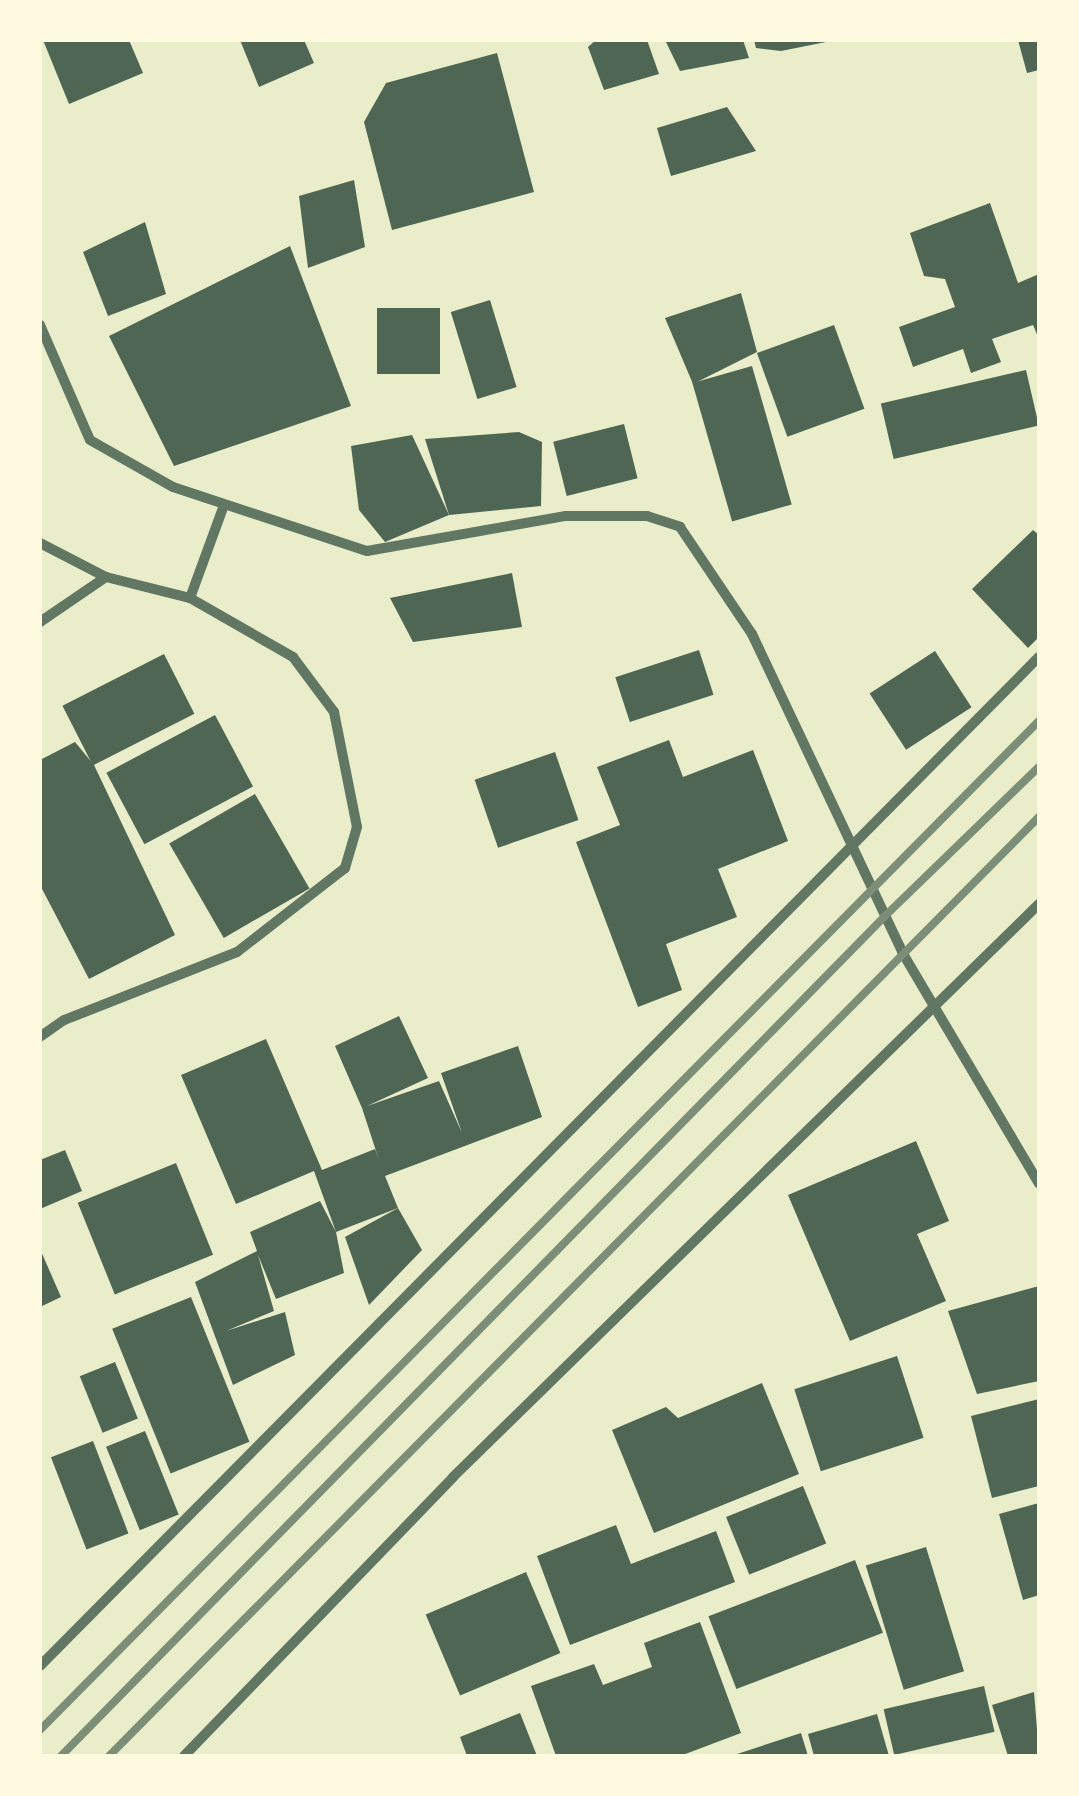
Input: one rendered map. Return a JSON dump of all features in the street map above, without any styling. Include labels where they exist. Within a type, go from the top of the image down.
[{"type":"street","points":[[40,325],[90,440],[173,486],[367,550],[566,516],[646,516],[680,527],[752,634],[902,952],[1039,1184]]},
{"type":"street","points":[[190,598],[224,504]]},
{"type":"street","points":[[40,543],[106,577],[190,598],[293,656],[334,712],[357,828],[345,868],[237,952],[64,1020],[40,1037]]},
{"type":"street","points":[[40,622],[106,577]]},
{"type":"street","points":[[40,1666],[856,848],[1039,657]]},
{"type":"street","points":[[184,1756],[453,1477],[938,1008],[1039,904]]},
{"type":"building","points":[[43,40],[129,40],[143,73],[69,104]]},
{"type":"building","points":[[240,40],[304,40],[314,63],[259,87]]},
{"type":"building","points":[[596,40],[647,40],[659,74],[604,90],[588,47]]},
{"type":"building","points":[[665,40],[743,40],[749,58],[680,71]]},
{"type":"building","points":[[754,40],[826,42],[781,51],[756,48]]},
{"type":"building","points":[[1018,40],[1039,40],[1039,70],[1027,73]]},
{"type":"building","points":[[497,53],[534,192],[392,230],[364,122],[386,83]]},
{"type":"building","points":[[727,107],[756,151],[671,176],[657,128]]},
{"type":"building","points":[[354,180],[365,247],[308,268],[299,196]]},
{"type":"building","points":[[990,203],[1018,283],[1039,274],[1039,339],[1033,325],[992,339],[1001,362],[971,373],[963,349],[913,367],[899,327],[955,307],[945,279],[924,276],[910,233]]},
{"type":"building","points":[[145,222],[166,294],[108,316],[83,252]]},
{"type":"building","points":[[290,246],[351,406],[174,466],[109,336]]},
{"type":"building","points":[[741,293],[757,352],[693,384],[665,318]]},
{"type":"building","points":[[490,300],[517,387],[477,399],[451,312]]},
{"type":"building","points":[[377,308],[440,308],[440,374],[377,374]]},
{"type":"building","points":[[834,325],[864,409],[787,437],[757,353]]},
{"type":"building","points":[[752,366],[792,504],[732,522],[692,383]]},
{"type":"building","points":[[1026,370],[1039,426],[894,459],[881,404]]},
{"type":"building","points":[[624,424],[638,478],[567,496],[553,442]]},
{"type":"building","points":[[519,432],[542,442],[541,506],[449,515],[425,439]]},
{"type":"building","points":[[412,435],[449,515],[385,542],[359,510],[351,446]]},
{"type":"building","points":[[1033,530],[1039,535],[1039,637],[1028,648],[972,589]]},
{"type":"building","points":[[512,573],[522,627],[413,642],[390,598]]},
{"type":"building","points":[[699,650],[714,695],[630,722],[615,677]]},
{"type":"building","points":[[935,651],[971,707],[906,750],[870,693]]},
{"type":"building","points":[[164,654],[194,714],[93,765],[62,706]]},
{"type":"building","points":[[215,715],[253,787],[144,844],[106,773]]},
{"type":"building","points":[[669,740],[683,777],[753,750],[788,841],[718,869],[737,917],[666,944],[682,990],[638,1007],[576,842],[620,825],[597,767]]},
{"type":"building","points":[[75,742],[94,765],[175,935],[89,979],[40,885],[40,760]]},
{"type":"building","points":[[555,752],[578,820],[498,848],[475,780]]},
{"type":"building","points":[[255,794],[310,888],[224,938],[169,844]]},
{"type":"building","points":[[399,1016],[428,1078],[367,1106],[439,1081],[462,1133],[441,1073],[518,1046],[542,1117],[385,1176],[398,1208],[336,1232],[314,1171],[236,1204],[181,1075],[266,1039],[322,1170],[375,1149],[379,1160],[362,1108],[335,1046]]},
{"type":"building","points":[[916,1141],[949,1221],[917,1234],[946,1301],[850,1341],[788,1195]]},
{"type":"building","points":[[65,1150],[82,1191],[40,1209],[40,1160]]},
{"type":"building","points":[[176,1163],[213,1255],[115,1294],[78,1203]]},
{"type":"building","points":[[320,1201],[336,1232],[344,1273],[276,1299],[258,1255],[274,1311],[226,1331],[285,1312],[295,1355],[233,1385],[195,1282],[257,1251],[250,1232]]},
{"type":"building","points":[[398,1208],[422,1250],[369,1305],[345,1237]]},
{"type":"building","points":[[40,1249],[61,1297],[40,1307]]},
{"type":"building","points":[[1039,1286],[1039,1381],[977,1394],[948,1311]]},
{"type":"building","points":[[191,1297],[249,1442],[171,1473],[112,1329]]},
{"type":"building","points":[[897,1356],[924,1438],[821,1471],[794,1389]]},
{"type":"building","points":[[115,1362],[138,1419],[103,1433],[80,1376]]},
{"type":"building","points":[[762,1383],[799,1474],[654,1533],[612,1430],[666,1407],[678,1418]]},
{"type":"building","points":[[1039,1399],[1039,1486],[992,1498],[971,1416]]},
{"type":"building","points":[[145,1431],[179,1514],[140,1530],[106,1447]]},
{"type":"building","points":[[93,1441],[128,1533],[86,1550],[51,1457]]},
{"type":"building","points":[[803,1486],[826,1543],[749,1575],[726,1517]]},
{"type":"building","points":[[1039,1503],[1039,1595],[1023,1600],[999,1514]]},
{"type":"building","points":[[616,1525],[631,1564],[716,1531],[735,1582],[570,1645],[537,1556]]},
{"type":"building","points":[[926,1547],[964,1671],[904,1690],[866,1565]]},
{"type":"building","points":[[855,1560],[883,1633],[736,1689],[708,1616]]},
{"type":"building","points":[[526,1572],[560,1653],[460,1696],[426,1615]]},
{"type":"building","points":[[700,1622],[741,1733],[680,1756],[556,1756],[531,1686],[594,1664],[603,1685],[652,1667],[644,1643]]},
{"type":"building","points":[[984,1686],[995,1732],[894,1755],[884,1709]]},
{"type":"building","points":[[1034,1692],[1039,1754],[1008,1756],[992,1705]]},
{"type":"building","points":[[520,1713],[537,1756],[467,1756],[460,1737]]},
{"type":"building","points":[[877,1714],[889,1756],[814,1756],[808,1734]]},
{"type":"building","points":[[801,1733],[808,1756],[734,1756],[734,1755]]},
{"type":"railway","points":[[40,1730],[1039,721]]},
{"type":"railway","points":[[61,1756],[884,917],[1039,767]]},
{"type":"railway","points":[[109,1756],[1039,817]]}]
